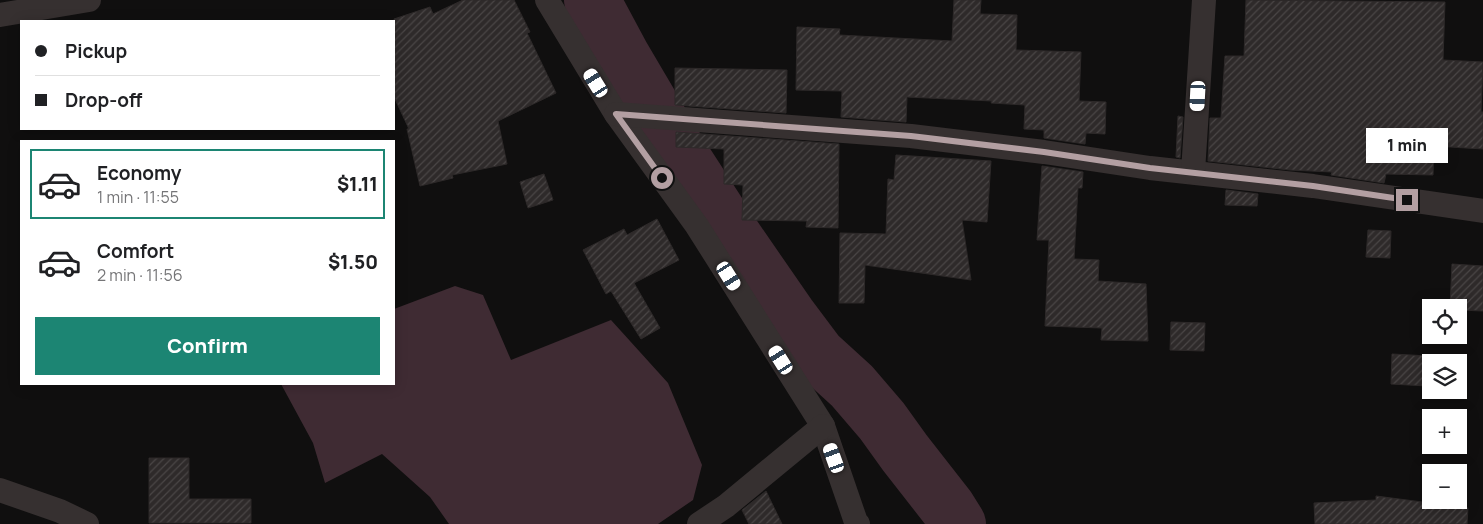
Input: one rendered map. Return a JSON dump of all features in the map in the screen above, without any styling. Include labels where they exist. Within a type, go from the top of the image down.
[{"type":"street","points":[[0,15],[89,0]]},
{"type":"street","points":[[547,0],[616,114],[697,226],[823,426],[858,524]]},
{"type":"street","points":[[1193,172],[1204,0]]},
{"type":"street","points":[[616,114],[911,136],[1044,152],[1150,168],[1313,186],[1483,211]]},
{"type":"street","points":[[699,524],[726,506],[823,426]]},
{"type":"street","points":[[0,490],[60,511],[87,524]]},
{"type":"shaded area","points":[[455,286],[483,295],[511,360],[611,320],[668,383],[702,465],[693,500],[658,524],[449,524],[430,497],[382,454],[325,483],[313,443],[282,385],[395,385],[395,309]]},
{"type":"building","points":[[463,0],[514,0],[530,32],[527,33],[556,93],[498,121],[507,164],[452,175],[453,178],[420,186],[407,129],[409,129],[395,99],[394,19],[430,7],[433,14]]},
{"type":"building","points":[[954,0],[981,0],[980,14],[1017,15],[1016,50],[1081,52],[1079,101],[1106,102],[1105,134],[1086,133],[1085,144],[1044,138],[1044,130],[1024,129],[1025,105],[991,103],[992,101],[907,97],[906,122],[841,117],[842,91],[796,90],[797,27],[840,29],[839,35],[952,41]]},
{"type":"building","points":[[1246,0],[1445,2],[1443,60],[1483,62],[1481,112],[1483,112],[1483,149],[1434,146],[1433,175],[1386,174],[1384,183],[1331,175],[1332,172],[1290,170],[1208,161],[1210,118],[1221,118],[1225,56],[1244,56]]},
{"type":"building","points":[[675,68],[787,70],[786,113],[675,105]]},
{"type":"building","points":[[1178,116],[1183,117],[1180,158],[1176,157]]},
{"type":"building","points":[[676,132],[839,144],[838,228],[806,227],[807,221],[742,220],[743,185],[724,184],[724,149],[676,147]]},
{"type":"building","points":[[896,155],[991,161],[987,222],[962,220],[971,280],[865,265],[864,303],[839,303],[840,233],[886,234],[888,179],[894,180]]},
{"type":"building","points":[[1042,166],[1083,172],[1082,188],[1078,188],[1074,259],[1099,260],[1098,281],[1146,284],[1148,341],[1101,340],[1102,328],[1045,326],[1049,240],[1037,240]]},
{"type":"building","points":[[544,174],[553,200],[528,208],[520,182]]},
{"type":"building","points":[[1226,190],[1258,194],[1257,206],[1225,205]]},
{"type":"building","points":[[657,219],[679,260],[634,283],[660,328],[641,339],[611,291],[606,294],[583,250],[624,229],[627,235]]},
{"type":"building","points":[[1368,230],[1391,231],[1390,258],[1366,257]]},
{"type":"building","points":[[1452,264],[1483,266],[1483,311],[1467,310],[1467,299],[1450,299]]},
{"type":"building","points":[[1171,322],[1205,323],[1204,351],[1170,350]]},
{"type":"building","points":[[1392,354],[1422,356],[1422,386],[1391,384]]},
{"type":"building","points":[[149,458],[189,458],[189,499],[251,499],[251,523],[149,523]]},
{"type":"building","points":[[766,491],[782,524],[749,524],[742,510]]},
{"type":"building","points":[[1376,496],[1422,502],[1422,509],[1468,508],[1467,524],[1315,524],[1314,503],[1376,500]]},
{"type":"waterway","points":[[592,0],[622,56],[675,146],[730,231],[788,315],[818,355],[852,386],[882,421],[958,524]]},
{"type":"route","points":[[662,178],[616,114],[911,136],[1044,152],[1150,168],[1313,186],[1407,200]]}]
